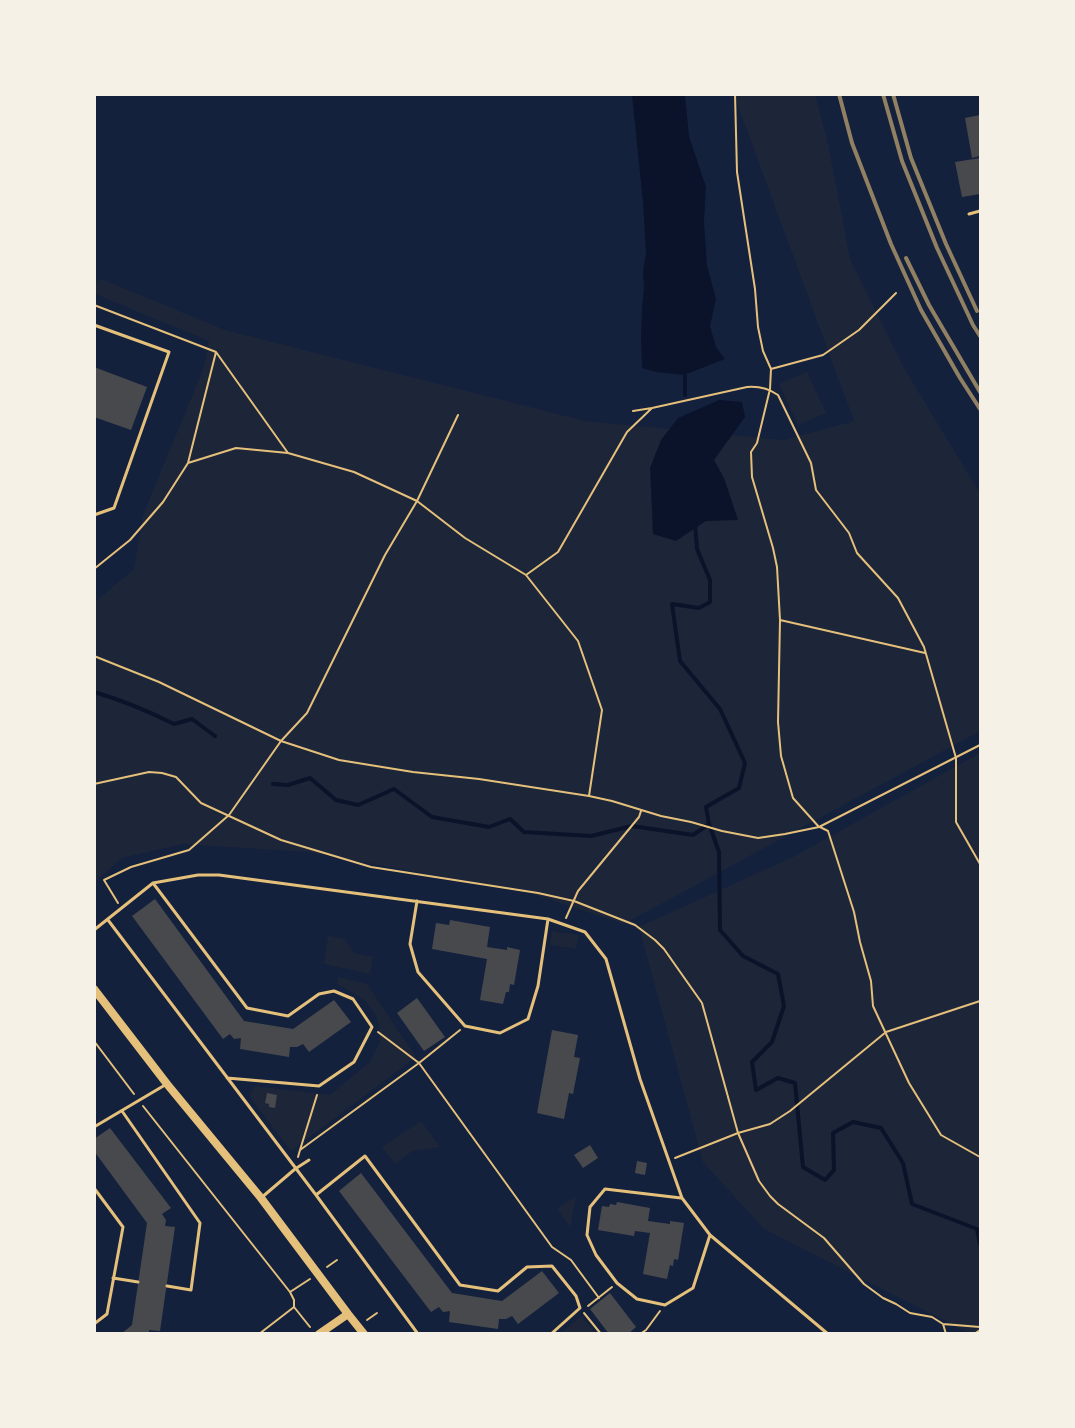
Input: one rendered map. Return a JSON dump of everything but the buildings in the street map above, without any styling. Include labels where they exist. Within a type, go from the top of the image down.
[{"type":"street","points":[[94,989],[166,1084],[261,1198],[364,1334]]},
{"type":"street","points":[[317,1334],[348,1314]]},
{"type":"lane","points":[[969,214],[981,211]]},
{"type":"lane","points":[[94,325],[169,352],[114,508],[94,515]]},
{"type":"lane","points":[[94,930],[153,883],[198,875],[219,875],[548,919],[585,932],[606,959],[640,1079],[682,1198],[710,1235],[828,1334]]},
{"type":"lane","points":[[153,883],[247,1008],[288,1016],[319,994],[334,991],[353,999],[372,1027],[354,1062],[319,1086],[227,1078]]},
{"type":"lane","points":[[417,900],[410,944],[418,972],[465,1026],[500,1033],[528,1019],[538,986],[548,919]]},
{"type":"lane","points":[[107,919],[418,1334]]},
{"type":"lane","points":[[94,1127],[166,1084]]},
{"type":"lane","points":[[122,1111],[200,1223],[191,1290],[167,1286]]},
{"type":"lane","points":[[316,1195],[365,1156],[460,1285],[498,1291],[527,1267],[552,1266],[576,1296],[580,1308],[551,1334]]},
{"type":"lane","points":[[261,1198],[309,1160]]},
{"type":"lane","points":[[94,1188],[123,1227],[107,1314],[94,1324]]},
{"type":"lane","points":[[682,1198],[605,1189],[590,1207],[587,1236],[596,1255],[617,1283],[637,1299],[665,1305],[693,1288],[710,1235]]},
{"type":"lane","points":[[114,1278],[138,1281]]},
{"type":"path","points":[[735,94],[737,172],[755,289],[758,327],[763,351],[771,369],[770,389],[757,442],[751,452],[752,477],[777,567],[780,620],[778,722],[781,756],[794,798],[819,827],[828,831],[854,912],[871,981],[873,1006],[909,1083],[941,1135],[981,1157]]},
{"type":"path","points":[[771,369],[823,356],[859,330],[896,293]]},
{"type":"path","points":[[94,305],[216,352],[288,453]]},
{"type":"path","points":[[94,569],[130,540],[163,502],[188,463],[216,352]]},
{"type":"path","points":[[633,411],[747,387],[757,386],[770,389],[778,395],[811,463],[816,490],[849,533],[857,553],[898,598],[924,647],[956,758],[956,822],[981,864]]},
{"type":"path","points":[[526,575],[558,552],[627,432],[652,408]]},
{"type":"path","points":[[122,909],[104,880],[131,867],[189,850],[229,815],[281,741],[307,713],[385,555],[417,501],[458,415]]},
{"type":"path","points":[[188,463],[236,448],[288,453],[354,472],[417,501],[465,538],[526,575],[578,641],[602,710],[589,796]]},
{"type":"path","points":[[780,620],[926,653]]},
{"type":"path","points":[[94,657],[159,682],[281,741],[339,760],[589,796],[660,816],[758,838],[819,827],[981,745]]},
{"type":"path","points":[[94,784],[149,772],[162,773],[176,777],[201,803],[281,840],[371,867],[538,893],[574,901],[642,930],[664,949],[702,1003],[738,1133],[759,1181],[778,1204],[824,1238],[864,1284],[883,1298],[910,1313],[932,1317],[943,1324],[981,1329]]},
{"type":"path","points":[[564,924],[578,891],[639,817],[641,810]]},
{"type":"path","points":[[669,1160],[738,1133],[770,1124],[790,1111],[886,1032],[981,1001]]},
{"type":"path","points":[[300,1150],[465,1026]]},
{"type":"path","points":[[372,1027],[418,1063],[552,1247],[571,1260],[599,1298]]},
{"type":"path","points":[[94,1041],[290,1292],[294,1300],[294,1307],[317,1334]]},
{"type":"path","points":[[295,1169],[319,1086]]},
{"type":"path","points":[[602,1334],[580,1308],[589,1306],[607,1291]]},
{"type":"path","points":[[640,1334],[665,1305]]},
{"type":"path","points":[[259,1334],[294,1307]]},
{"type":"path","points":[[943,1324],[946,1334]]},
{"type":"path","points":[[974,1334],[981,1329]]},
{"type":"shaded area","points":[[632,95],[685,95],[689,136],[706,187],[704,222],[707,265],[716,299],[710,326],[716,347],[725,359],[684,375],[642,368],[643,272],[646,252]]},
{"type":"shaded area","points":[[734,95],[815,95],[827,139],[850,259],[905,370],[980,493],[980,731],[624,924],[530,893],[308,852],[182,844],[122,858],[95,882],[95,602],[134,569],[143,515],[204,367],[209,341],[95,294],[95,282],[101,279],[225,330],[585,421],[784,440],[854,421]]},
{"type":"shaded area","points":[[807,372],[826,413],[798,425],[779,384]]},
{"type":"shaded area","points":[[719,400],[742,402],[745,417],[714,460],[724,478],[738,520],[706,521],[676,541],[653,534],[650,468],[661,440],[678,418]]},
{"type":"shaded area","points":[[980,753],[980,1333],[969,1333],[764,1229],[703,1162],[639,927],[795,856]]},
{"type":"shaded area","points":[[552,931],[579,935],[576,949],[550,945]]},
{"type":"shaded area","points":[[328,936],[345,939],[354,953],[373,957],[370,974],[324,964]]},
{"type":"shaded area","points":[[338,977],[367,984],[416,1057],[291,1151],[249,1096],[255,1086],[330,1095],[370,1062],[380,1042],[379,1025],[375,1014],[364,999],[337,984]]},
{"type":"shaded area","points":[[421,1121],[440,1147],[412,1151],[395,1164],[382,1147]]},
{"type":"shaded area","points":[[576,1196],[570,1227],[557,1209]]},
{"type":"shaded area","points":[[581,1316],[595,1333],[561,1333]]},
{"type":"waterway","points":[[685,372],[685,395]]},
{"type":"waterway","points":[[695,524],[697,549],[710,580],[710,602],[699,608],[672,604],[680,661],[720,709],[745,763],[739,788],[706,807],[709,824],[719,852],[720,930],[743,956],[778,974],[784,1006],[772,1042],[752,1062],[756,1090],[778,1078],[795,1083],[803,1167],[825,1180],[834,1170],[833,1133],[853,1122],[881,1128],[903,1163],[912,1204],[977,1229],[980,1244]]},
{"type":"waterway","points":[[94,692],[135,706],[174,724],[192,719],[215,736]]},
{"type":"waterway","points":[[273,784],[288,785],[310,778],[336,800],[358,805],[394,789],[432,817],[489,827],[510,819],[524,832],[591,836],[632,826],[693,835],[709,824]]},
{"type":"railway","points":[[839,94],[852,143],[891,244],[921,310],[980,409]]},
{"type":"railway","points":[[883,94],[902,161],[937,248],[980,336]]},
{"type":"railway","points":[[893,94],[911,158],[946,244],[977,311]]},
{"type":"railway","points":[[906,258],[929,305],[980,392]]}]
